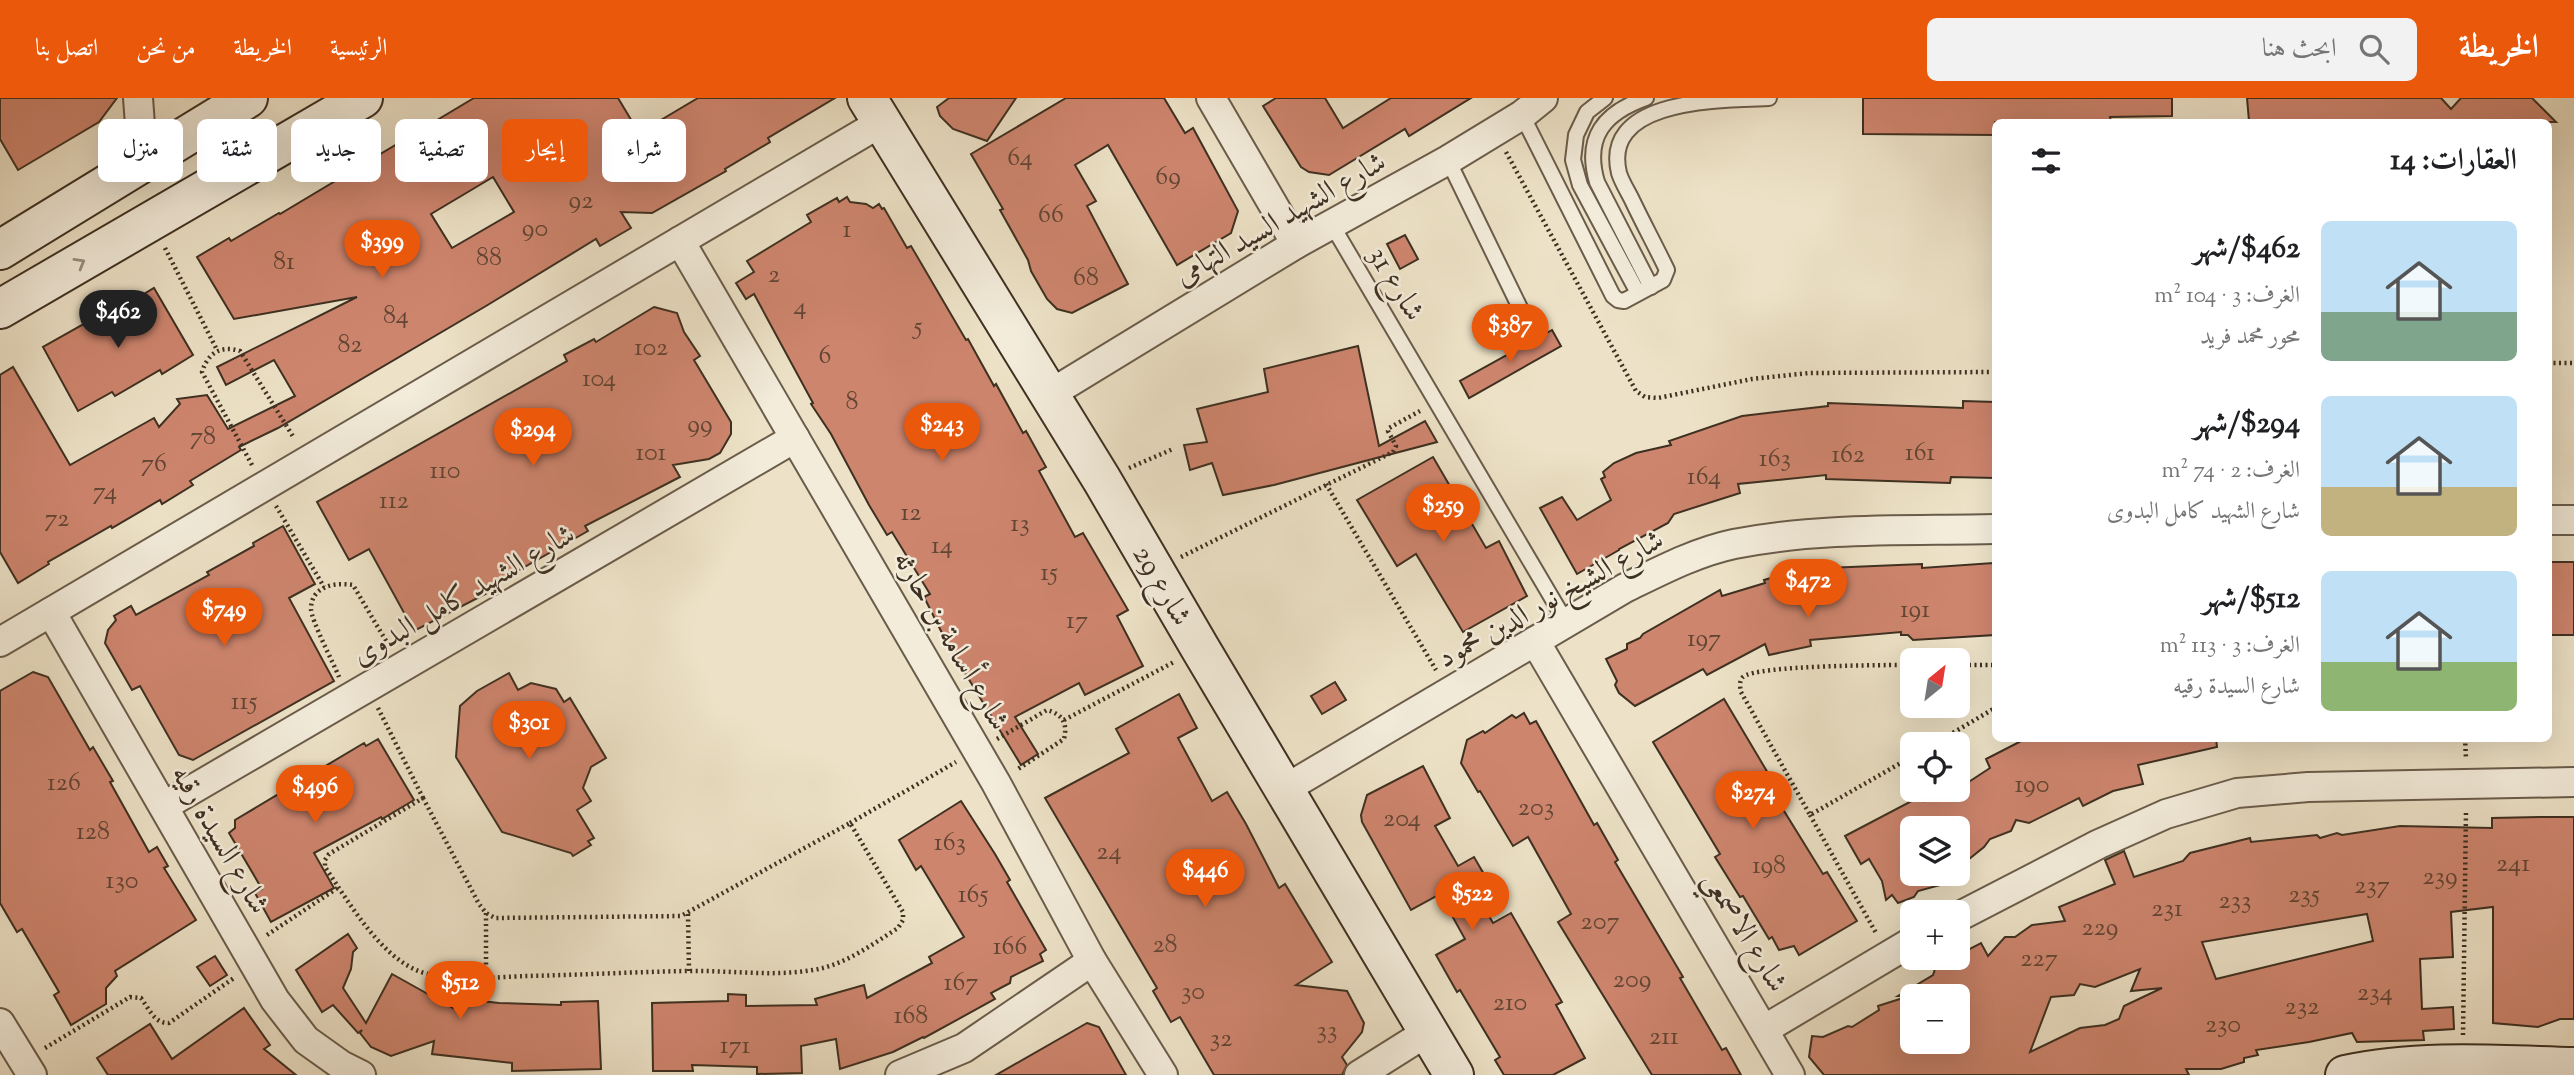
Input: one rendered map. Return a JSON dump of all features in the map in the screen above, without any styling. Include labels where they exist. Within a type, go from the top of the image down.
[{"type":"street","points":[[138,98],[140,119]]},
{"type":"street","points":[[183,138],[248,98]]},
{"type":"street","points":[[0,309],[363,98]]},
{"type":"street","points":[[1211,98],[1296,244]]},
{"type":"street","name":"شارع الشهيد السيد التهامى","points":[[1050,394],[1296,244],[1448,160],[1532,107]]},
{"type":"street","points":[[0,642],[680,241],[875,110]]},
{"type":"street","name":"شارع 29","points":[[875,110],[1102,480],[1454,1075]]},
{"type":"street","points":[[0,250],[111,182]]},
{"type":"street","name":"شارع أسامة بن حارثه","points":[[680,241],[996,783],[1092,961],[1163,1075]]},
{"type":"street","name":"شارع الشهيد كامل البدوى","points":[[164,806],[795,438]]},
{"type":"street","points":[[2552,520],[2574,520]]},
{"type":"street","name":"شارع الشيخ نور الدين محمود","points":[[1285,789],[1566,622],[1625,588],[1675,564],[1732,544],[1800,534],[1992,529]]},
{"type":"street","name":"شارع السيدة رقيه","points":[[51,612],[275,1000],[306,1040],[341,1065],[361,1075]]},
{"type":"street","name":"شارع الاصمعي","points":[[1535,641],[1790,1075]]},
{"type":"street","points":[[1970,911],[2099,844],[2166,814],[2237,793],[2308,787],[2574,782]]},
{"type":"street","points":[[1765,1029],[1900,948]]},
{"type":"street","points":[[900,1075],[964,1048],[1092,961]]},
{"type":"street","points":[[2,1029],[28,1068]]},
{"type":"street","points":[[1359,1075],[1429,1031]]},
{"type":"street","points":[[2345,1075],[2406,1066],[2463,1064],[2574,1067]]},
{"type":"lane","points":[[1605,98],[1587,112],[1576,135],[1573,160],[1580,185],[1645,290]]},
{"type":"lane","points":[[1645,290],[1597,182],[1592,164],[1593,145],[1601,127],[1613,114],[1646,98]]},
{"type":"lane","points":[[1532,107],[1613,296],[1624,301],[1663,280],[1667,270],[1620,176],[1617,157],[1622,138],[1633,123],[1675,106],[1769,98]]},
{"type":"lane","points":[[1448,160],[1521,310]]},
{"type":"lane","name":"شارع 31","points":[[1332,225],[1566,622]]},
{"type":"path","points":[[1494,130],[1636,391],[1645,397],[1658,398],[1752,379],[1808,373],[1992,372]]},
{"type":"path","points":[[152,222],[217,350]]},
{"type":"path","points":[[308,461],[240,351],[228,347],[217,350],[206,359],[202,372],[264,486],[324,587]]},
{"type":"path","points":[[2552,363],[2574,363]]},
{"type":"path","points":[[1155,570],[1393,452],[1396,446],[1388,431],[1390,428],[1437,403]]},
{"type":"path","points":[[1102,480],[1173,449]]},
{"type":"path","points":[[1326,484],[1449,692]]},
{"type":"path","points":[[402,667],[353,585],[338,582],[324,587],[314,597],[310,611],[422,798],[486,913],[486,978]]},
{"type":"path","points":[[1064,720],[1200,648]]},
{"type":"path","points":[[1888,954],[1741,692],[1740,684],[1744,677],[1751,674],[1800,668],[1900,665]]},
{"type":"path","points":[[1970,665],[1992,665]]},
{"type":"path","points":[[486,913],[495,918],[506,919],[688,914],[1046,710],[1056,713],[1064,720],[1064,739],[996,783]]},
{"type":"path","points":[[1954,732],[1992,710]]},
{"type":"path","points":[[1810,815],[1900,763]]},
{"type":"path","points":[[2463,1064],[2467,784]]},
{"type":"path","points":[[422,798],[329,854],[325,860],[326,867],[382,944],[398,960],[417,971],[440,976],[486,978],[689,971],[789,973],[816,970],[842,962],[898,928],[903,920],[903,912],[850,823]]},
{"type":"path","points":[[28,1068],[130,997],[141,998],[157,1020],[169,1023],[340,887]]},
{"type":"path","points":[[688,914],[689,971]]},
{"type":"building","points":[[0,98],[117,98],[101,119],[98,119],[98,123],[18,170],[0,139]]},
{"type":"building","points":[[474,98],[618,98],[631,119],[602,119],[602,182],[686,182],[686,119],[663,119],[698,98],[835,98],[768,138],[770,142],[725,169],[726,171],[652,213],[621,212],[631,228],[600,246],[596,239],[278,428],[239,447],[241,450],[190,481],[193,485],[162,504],[160,500],[112,528],[111,526],[48,562],[49,564],[18,583],[0,552],[0,375],[13,367],[70,465],[154,418],[159,427],[180,404],[177,399],[207,395],[228,429],[295,396],[274,360],[226,385],[217,367],[357,297],[234,319],[197,257],[334,182],[381,182],[381,154],[395,145],[395,182],[485,182],[431,214],[452,248],[514,212],[493,177],[488,180],[488,119],[439,119]]},
{"type":"building","points":[[949,98],[1016,98],[987,141],[953,129],[940,116],[937,107]]},
{"type":"building","points":[[1066,98],[1164,98],[1185,133],[1193,128],[1238,211],[1231,233],[1177,265],[1108,145],[1075,165],[1096,201],[1087,206],[1128,284],[1072,313],[1057,309],[1047,299],[1000,210],[1003,209],[971,154]]},
{"type":"building","points":[[1276,98],[1325,98],[1343,128],[1391,98],[1471,98],[1409,136],[1405,129],[1329,175],[1309,172],[1301,167],[1263,106]]},
{"type":"building","points":[[1863,98],[2172,98],[2172,116],[1992,119],[1992,135],[1863,134]]},
{"type":"building","points":[[2247,98],[2441,98],[2451,109],[2461,98],[2532,98],[2556,122],[2552,122],[2552,119],[2249,119]]},
{"type":"building","points":[[847,197],[850,202],[866,204],[873,208],[879,204],[907,248],[911,246],[1023,433],[1026,431],[1046,467],[1039,471],[1075,537],[1083,533],[1128,610],[1117,616],[1143,666],[1085,695],[1079,683],[1015,717],[1038,754],[1021,765],[948,645],[924,597],[930,594],[892,532],[887,535],[869,505],[831,434],[811,404],[813,403],[754,294],[746,299],[736,283],[754,272],[747,261],[811,222],[807,215],[837,198],[839,202]]},
{"type":"building","points":[[1405,235],[1418,259],[1400,269],[1387,244]]},
{"type":"building","points":[[154,288],[193,355],[162,374],[160,370],[115,396],[112,392],[78,411],[43,347],[107,311],[109,315]]},
{"type":"building","points":[[654,307],[677,313],[684,332],[700,356],[694,360],[731,422],[731,434],[720,453],[709,459],[673,465],[680,477],[585,526],[588,531],[491,586],[493,590],[414,631],[369,549],[349,560],[317,502],[567,361],[564,355],[594,339],[596,342]]},
{"type":"building","points":[[1552,330],[1561,346],[1469,398],[1460,381]]},
{"type":"building","points":[[1358,346],[1379,446],[1425,421],[1437,442],[1274,485],[1223,495],[1212,463],[1190,470],[1184,445],[1207,442],[1197,409],[1268,392],[1264,369]]},
{"type":"building","points":[[1963,401],[1992,402],[1992,478],[1951,477],[1950,483],[1826,479],[1826,475],[1738,484],[1740,493],[1674,514],[1668,523],[1577,574],[1540,508],[1562,497],[1577,520],[1611,500],[1601,479],[1605,477],[1603,472],[1614,463],[1636,453],[1671,445],[1669,441],[1742,416],[1828,406],[1828,403],[1963,408]]},
{"type":"building","points":[[1433,457],[1486,548],[1499,541],[1527,596],[1463,632],[1416,554],[1397,566],[1357,500]]},
{"type":"building","points":[[283,526],[315,584],[289,598],[334,681],[193,760],[179,755],[140,686],[132,690],[105,643],[108,630],[116,620],[114,616],[131,606],[136,615],[209,575],[207,572]]},
{"type":"building","points":[[2552,562],[2574,562],[2574,635],[2552,635]]},
{"type":"building","points":[[1992,563],[1992,635],[1913,640],[1908,635],[1901,635],[1901,632],[1810,640],[1811,646],[1769,655],[1765,644],[1707,675],[1703,669],[1635,706],[1619,693],[1615,685],[1617,681],[1606,659],[1627,649],[1627,644],[1720,590],[1722,596],[1782,575],[1783,579],[1828,576],[1827,568],[1922,564],[1922,568]]},
{"type":"building","points":[[33,672],[48,677],[90,750],[93,747],[113,781],[110,782],[149,852],[157,847],[168,866],[164,868],[196,920],[115,971],[117,976],[106,988],[106,1004],[71,1025],[54,995],[59,992],[22,929],[17,932],[0,903],[0,691]]},
{"type":"building","points":[[509,673],[518,690],[531,683],[556,689],[564,702],[570,698],[606,758],[591,767],[583,788],[591,801],[577,810],[594,838],[588,841],[591,845],[573,856],[571,853],[502,832],[456,757],[460,706],[477,691]]},
{"type":"building","points":[[1335,682],[1346,700],[1322,714],[1311,696]]},
{"type":"building","points":[[1179,694],[1197,728],[1178,738],[1212,801],[1227,792],[1279,888],[1285,884],[1332,962],[1296,985],[1347,991],[1364,1023],[1362,1032],[1342,1057],[1347,1065],[1342,1075],[1214,1075],[1180,1017],[1171,1022],[1153,991],[1157,988],[1045,798],[1129,753],[1116,729]]},
{"type":"building","points":[[1724,699],[1781,795],[1776,798],[1823,874],[1827,872],[1857,921],[1799,955],[1794,946],[1779,950],[1772,937],[1769,939],[1743,896],[1740,897],[1715,857],[1720,854],[1653,742]]},
{"type":"building","points":[[1524,713],[1530,724],[1536,721],[1594,825],[1597,823],[1618,860],[1615,862],[1683,977],[1680,978],[1722,1050],[1726,1048],[1741,1075],[1652,1075],[1558,922],[1571,914],[1528,837],[1513,846],[1480,791],[1478,792],[1461,763],[1467,740],[1483,731],[1485,733],[1512,715],[1516,718]]},
{"type":"building","points":[[378,739],[414,800],[314,853],[334,888],[271,922],[255,893],[262,889],[229,833],[235,828],[235,820],[364,743],[366,746]]},
{"type":"building","points":[[2019,742],[2216,742],[2217,747],[2138,765],[2143,784],[2113,791],[2083,806],[2079,798],[2029,823],[2016,820],[2011,831],[1990,839],[1970,858],[1970,816],[1900,816],[1900,886],[1936,886],[1918,891],[1914,897],[1900,900],[1898,903],[1892,895],[1886,900],[1882,881],[1869,859],[1861,864],[1845,836],[1910,802],[1970,802],[1970,781],[1990,768],[1986,759]]},
{"type":"building","points":[[1423,766],[1450,818],[1435,826],[1458,866],[1474,857],[1485,876],[1471,884],[1493,923],[1511,913],[1562,1002],[1556,1005],[1585,1058],[1553,1075],[1504,1075],[1495,1060],[1500,1057],[1436,955],[1465,939],[1440,894],[1411,910],[1362,822],[1361,815],[1367,795]]},
{"type":"building","points":[[961,801],[1010,880],[1007,882],[1046,950],[1040,954],[1043,961],[1011,977],[1010,983],[991,993],[995,999],[924,1038],[893,1052],[840,1069],[836,1039],[801,1046],[802,1073],[757,1074],[757,1067],[692,1065],[693,1071],[653,1071],[652,1003],[728,1001],[728,994],[746,995],[746,1006],[817,1005],[815,999],[864,985],[867,998],[932,963],[929,957],[964,937],[921,866],[916,870],[899,840]]},
{"type":"building","points":[[2574,817],[2574,1019],[2560,1019],[2538,1027],[2493,1023],[2493,907],[2451,912],[2453,957],[2420,959],[2422,1009],[2453,1007],[2454,1029],[2423,1031],[2424,1040],[2357,1042],[2352,1033],[2256,1050],[2258,1055],[2244,1058],[2244,1062],[2221,1069],[2186,1069],[2189,1075],[1824,1075],[1809,1057],[1812,1036],[1823,1037],[1848,1026],[1852,1027],[1879,1010],[1878,1006],[1900,999],[1900,1054],[1970,1054],[1970,984],[1918,984],[1933,975],[1935,970],[1970,970],[1970,949],[1981,943],[1988,956],[2005,937],[2015,937],[2032,925],[2065,921],[2059,907],[2115,884],[2105,860],[2124,851],[2134,877],[2183,861],[2190,853],[2250,838],[2251,842],[2317,835],[2320,838],[2337,833],[2342,835],[2400,826],[2492,828],[2492,818]],"holes":[[[2367,914],[2373,941],[2216,979],[2202,942]],[[2140,969],[2131,991],[2162,988],[2124,1006],[2119,1019],[2105,1025],[2080,1028],[2030,1052],[2051,997],[2074,995],[2080,984],[2095,987]]]},
{"type":"building","points":[[348,934],[357,948],[353,952],[351,969],[343,988],[366,1023],[392,974],[453,1008],[455,998],[561,1005],[561,1002],[598,1001],[601,1069],[512,1071],[512,1063],[432,1054],[434,1041],[391,1056],[371,1047],[360,1033],[362,1030],[358,1033],[333,1005],[322,1012],[296,970]]},
{"type":"building","points":[[215,956],[227,975],[210,986],[197,967]]},
{"type":"building","points":[[244,1008],[270,1045],[264,1049],[296,1075],[108,1075],[97,1058],[150,1024],[172,1059]]},
{"type":"building","points":[[1087,1023],[1099,1027],[1126,1075],[996,1075]]}]
